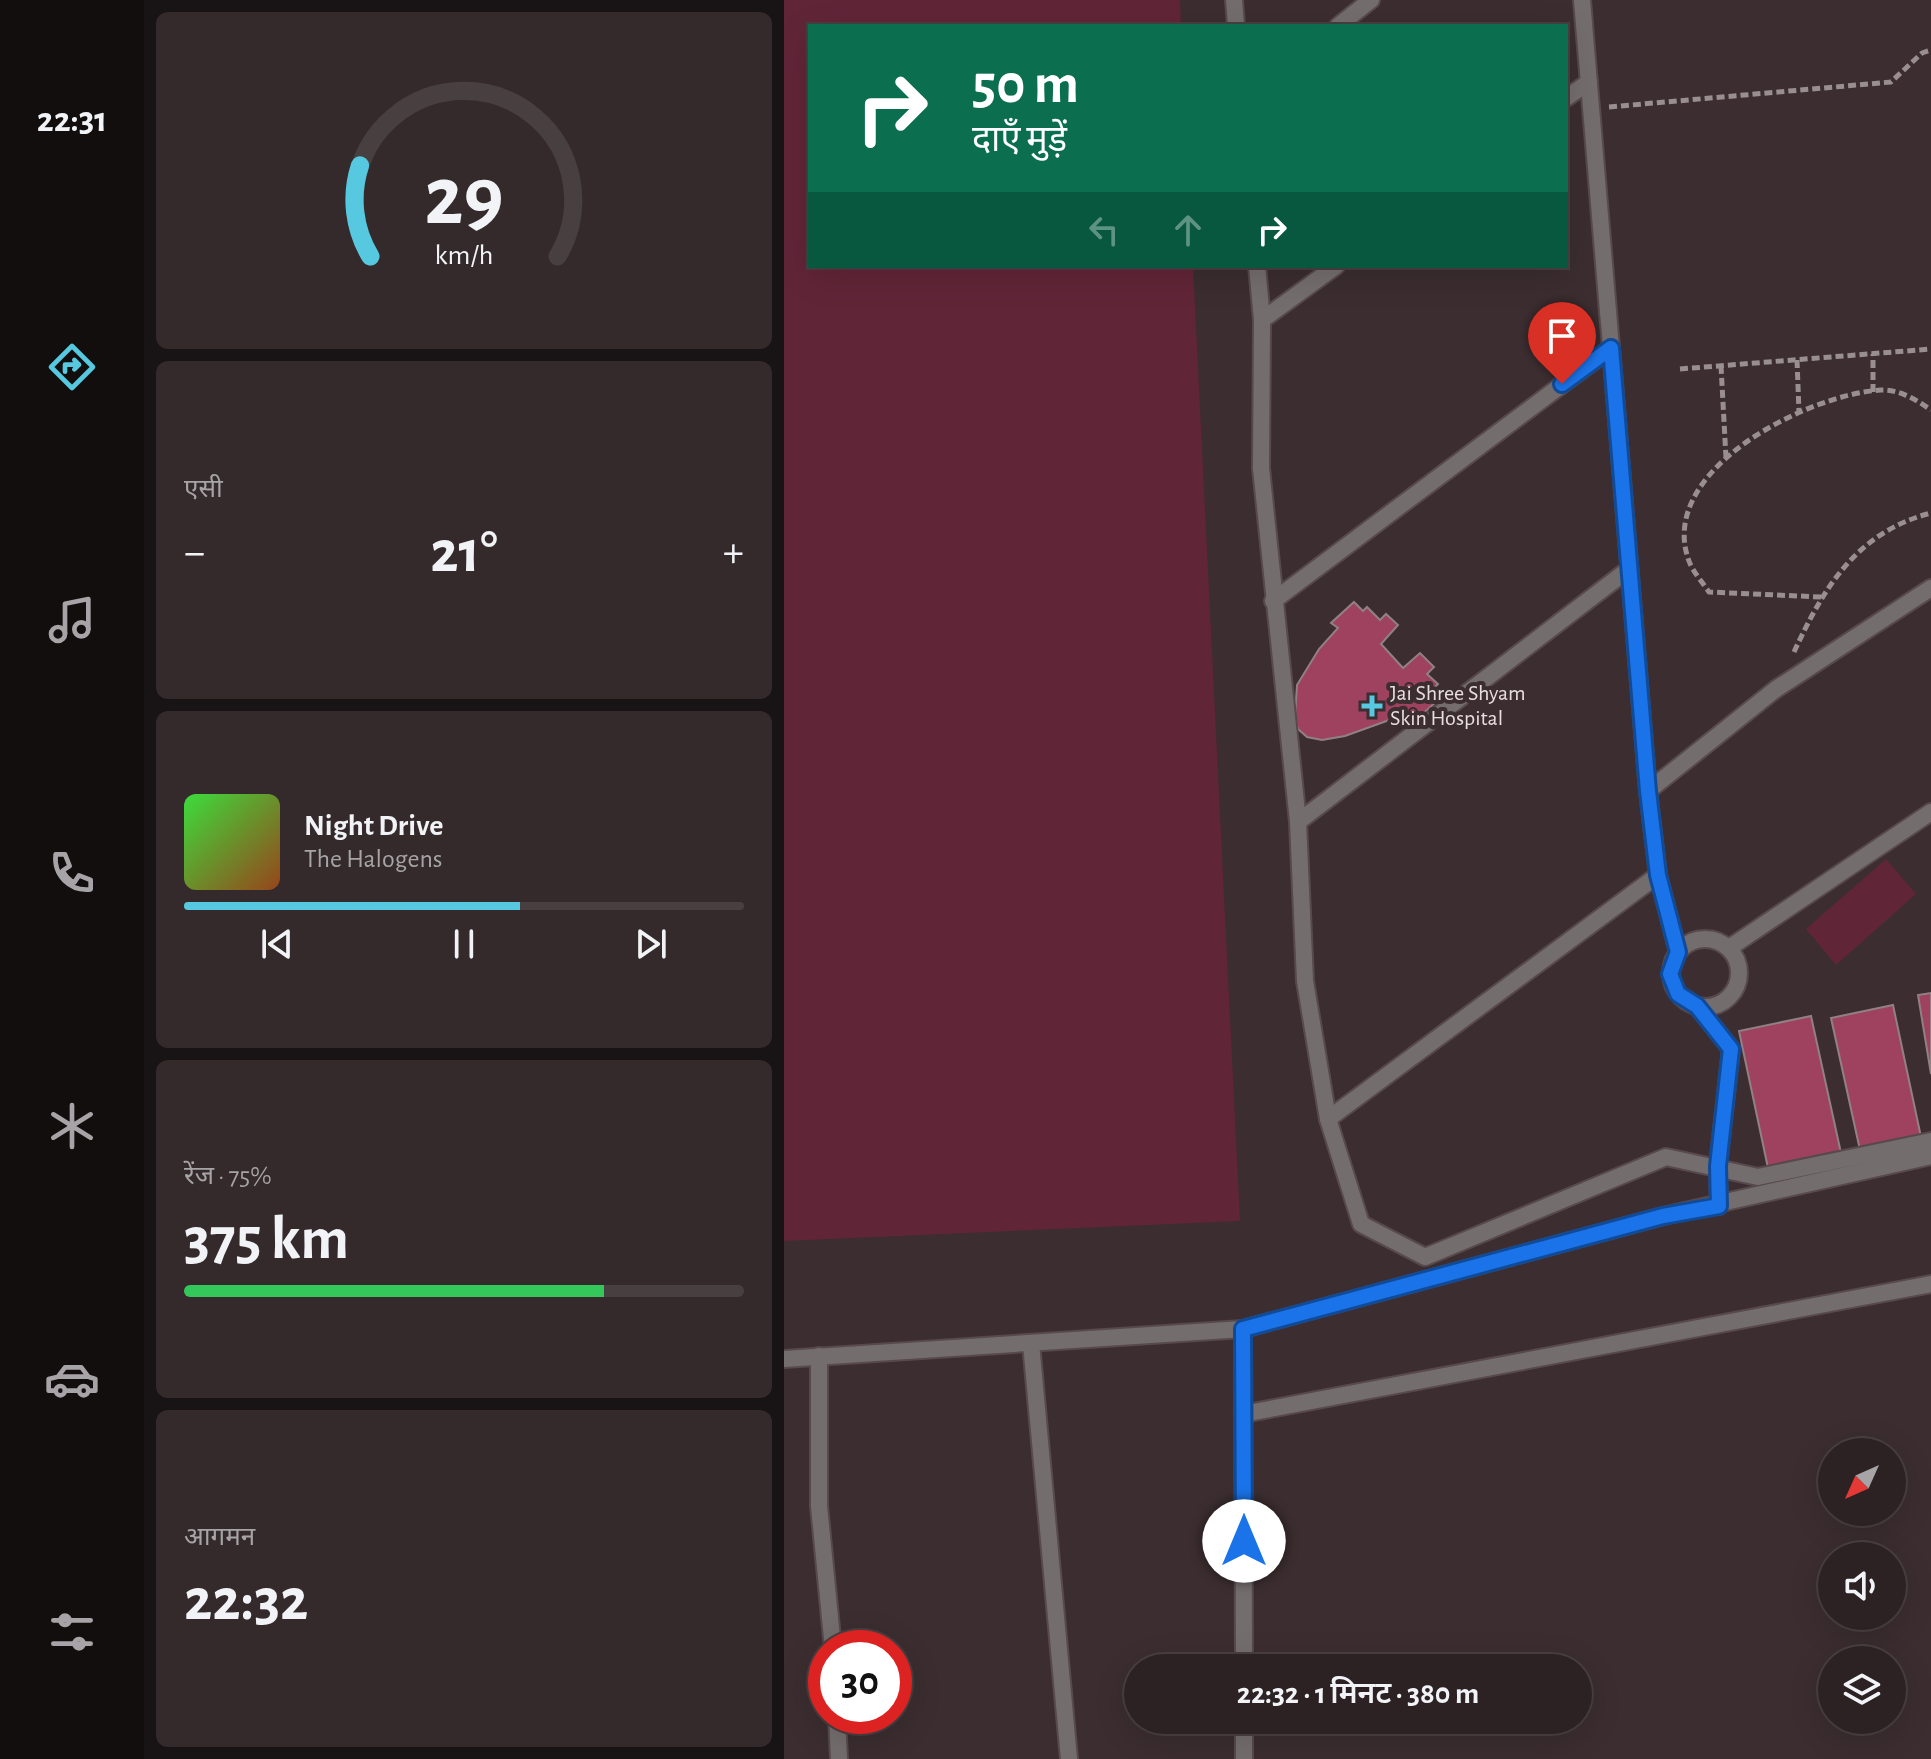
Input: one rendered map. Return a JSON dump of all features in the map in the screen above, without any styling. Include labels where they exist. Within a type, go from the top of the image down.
[{"type":"street","points":[[1234,0],[1236,24]]},
{"type":"street","points":[[1341,24],[1371,0]]},
{"type":"street","points":[[1582,0],[1648,791],[1658,875],[1678,952],[1670,974],[1673,985],[1686,1002],[1697,1006],[1718,1004],[1734,990],[1738,969],[1729,948],[1708,939],[1697,940],[1678,952]]},
{"type":"street","points":[[1568,97],[1589,82]]},
{"type":"street","points":[[1257,268],[1262,320],[1261,468],[1298,822],[1305,981],[1328,1119],[1361,1224],[1425,1257],[1666,1157],[1758,1177],[1931,1141]]},
{"type":"street","points":[[1262,320],[1333,268]]},
{"type":"street","points":[[1273,601],[1611,348]]},
{"type":"street","points":[[1298,822],[1629,569]]},
{"type":"street","points":[[1648,791],[1776,689],[1931,588]]},
{"type":"street","points":[[1729,948],[1931,812]]},
{"type":"street","points":[[1328,1119],[1658,875]]},
{"type":"street","points":[[1697,1006],[1731,1049],[1718,1166],[1719,1206]]},
{"type":"street","points":[[784,1359],[1243,1329],[1663,1216],[1719,1206],[1931,1156]]},
{"type":"street","points":[[1243,1414],[1931,1284]]},
{"type":"street","points":[[1243,1329],[1244,1654]]},
{"type":"street","points":[[1031,1343],[1069,1759]]},
{"type":"street","points":[[819,1356],[819,1506],[831,1630]]},
{"type":"street","points":[[838,1734],[839,1759]]},
{"type":"street","points":[[1244,1734],[1244,1759]]},
{"type":"path","points":[[1591,108],[1891,82],[1922,53],[1931,50]]},
{"type":"path","points":[[1680,369],[1931,349]]},
{"type":"path","points":[[1873,354],[1873,392]]},
{"type":"path","points":[[1797,360],[1799,412]]},
{"type":"path","points":[[1721,366],[1726,459]]},
{"type":"path","points":[[1821,597],[1709,592],[1689,561],[1686,529],[1694,496],[1726,459],[1750,439],[1799,412],[1883,390],[1913,398],[1931,410]]},
{"type":"path","points":[[1776,689],[1821,597],[1849,559],[1881,534],[1931,513]]},
{"type":"shaded area","points":[[784,0],[1180,0],[1181,24],[808,24],[808,268],[1193,268],[1240,1221],[784,1241]]},
{"type":"shaded area","points":[[1886,859],[1916,894],[1836,965],[1806,929]]},
{"type":"building","points":[[1354,602],[1363,611],[1367,607],[1380,620],[1386,614],[1398,625],[1381,644],[1403,668],[1420,653],[1434,667],[1427,674],[1438,684],[1430,692],[1438,700],[1414,722],[1406,714],[1345,736],[1322,740],[1307,737],[1298,729],[1295,717],[1297,685],[1319,649],[1338,628],[1331,623]]},
{"type":"building","points":[[1931,993],[1931,1074],[1918,995]]},
{"type":"building","points":[[1893,1005],[1921,1137],[1860,1150],[1831,1018]]},
{"type":"building","points":[[1811,1016],[1841,1153],[1768,1168],[1739,1031]]},
{"type":"place","name":"Jai Shree Shyam Skin Hospital","points":[[1372,706]]},
{"type":"route","points":[[1244,1541],[1243,1329],[1663,1216],[1719,1206],[1718,1166],[1731,1049],[1697,1006],[1686,1002],[1678,994],[1670,974],[1678,952],[1658,875],[1648,791],[1611,348],[1562,384]]}]
